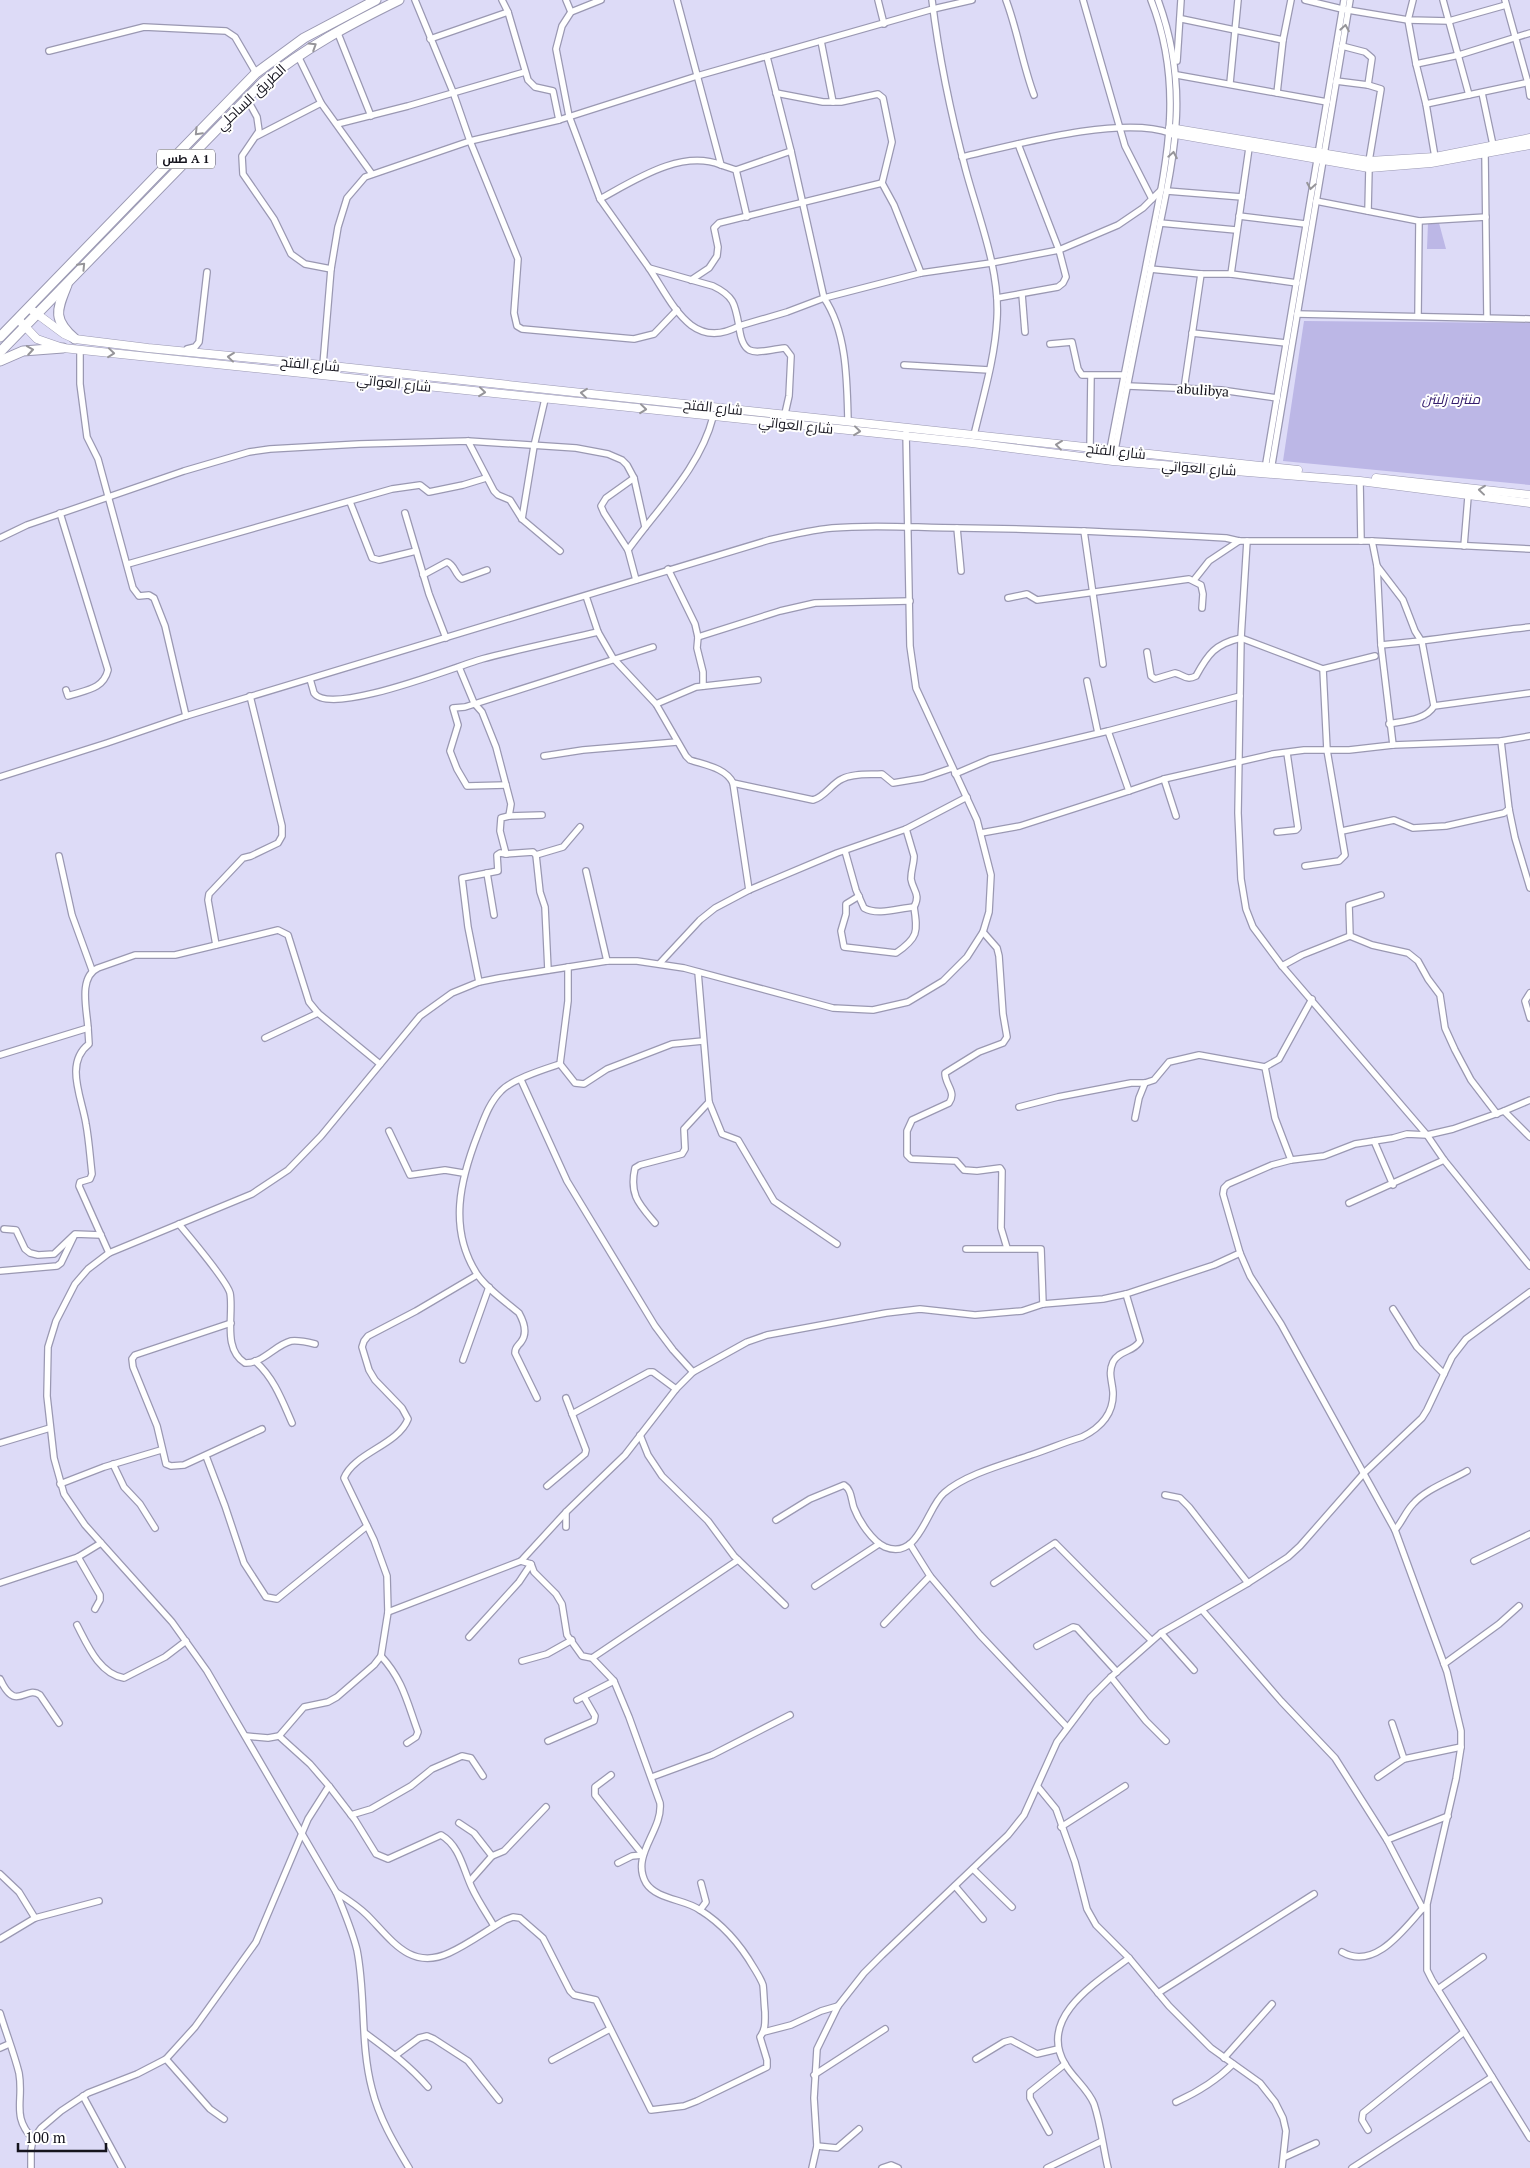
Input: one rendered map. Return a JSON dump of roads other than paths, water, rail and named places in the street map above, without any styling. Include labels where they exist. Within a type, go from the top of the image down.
[{"type":"highway","name":"الطريق الساحلي","points":[[0,352],[25,326],[32,311],[256,73],[304,38],[376,0]]},
{"type":"highway","name":"الطريق الساحلي","points":[[0,337],[18,319],[32,311],[70,278],[246,97],[298,56],[337,31],[398,0]]},
{"type":"highway","points":[[70,278],[58,306],[58,313],[62,325],[75,339]]},
{"type":"highway","points":[[0,361],[23,352],[63,348]]},
{"type":"main road","points":[[1173,131],[1249,148],[1320,156]]},
{"type":"main road","points":[[1173,131],[1369,165],[1431,163],[1530,145]]},
{"type":"main road","points":[[1369,165],[1435,157],[1530,138]]},
{"type":"main road","points":[[32,311],[64,334],[75,339]]},
{"type":"main road","name":"شارع العواتي","points":[[18,319],[37,338],[63,348],[254,363],[451,389],[783,424],[906,432],[1110,460],[1268,470],[1468,497],[1530,503]]},
{"type":"main road","name":"شارع الفتح","points":[[75,339],[185,352],[254,363],[323,365],[848,421],[906,432],[974,435],[1268,470],[1530,495]]},
{"type":"main road","points":[[451,389],[452,379]]},
{"type":"street","points":[[414,0],[453,92],[470,141],[518,259],[514,313],[517,326],[522,329],[634,339],[654,334],[677,310]]},
{"type":"street","points":[[502,0],[508,12],[525,72],[531,84],[553,91],[559,120]]},
{"type":"street","points":[[566,0],[571,12]]},
{"type":"street","points":[[601,0],[571,12],[562,26],[556,49],[569,116],[600,199],[677,310],[693,328],[705,333],[720,332],[787,312],[824,298],[921,274],[1059,250],[1118,225],[1132,217],[1164,190],[1242,197]]},
{"type":"street","points":[[677,0],[693,54],[697,76],[721,165]]},
{"type":"street","points":[[878,0],[884,24]]},
{"type":"street","points":[[932,0],[947,89],[962,157],[991,263],[997,298],[997,319],[989,370],[974,435]]},
{"type":"street","points":[[323,365],[331,269],[338,227],[347,198],[359,182],[372,174],[470,141],[559,120],[697,76],[933,9],[972,0]]},
{"type":"street","points":[[1006,0],[1016,26],[1026,73],[1034,95]]},
{"type":"street","points":[[1083,0],[1128,155],[1152,199]]},
{"type":"street","points":[[1151,0],[1164,38],[1170,74],[1173,131]]},
{"type":"street","points":[[1158,0],[1168,30],[1176,72]]},
{"type":"street","points":[[1110,460],[1128,386],[1160,223],[1173,131],[1176,72],[1182,19],[1181,0]]},
{"type":"street","points":[[1230,83],[1238,0]]},
{"type":"street","points":[[1276,93],[1283,40],[1291,0]]},
{"type":"street","points":[[1305,0],[1408,20],[1449,21],[1505,3],[1529,83],[1530,96]]},
{"type":"street","points":[[1268,470],[1277,398],[1305,224],[1342,46],[1344,0]]},
{"type":"street","points":[[1268,470],[1316,201],[1327,102],[1345,9],[1350,0]]},
{"type":"street","points":[[1413,0],[1408,20],[1435,157]]},
{"type":"street","points":[[1443,0],[1469,95]]},
{"type":"street","points":[[430,39],[508,12]]},
{"type":"street","points":[[1182,19],[1283,40]]},
{"type":"street","points":[[49,51],[144,28],[226,31],[235,37],[256,73]]},
{"type":"street","points":[[337,31],[370,116]]},
{"type":"street","points":[[1416,64],[1459,55],[1530,33]]},
{"type":"street","points":[[821,42],[833,102]]},
{"type":"street","points":[[1342,46],[1365,52],[1372,58],[1368,85]]},
{"type":"street","points":[[298,56],[321,103],[372,174]]},
{"type":"street","points":[[767,57],[791,151],[824,298],[833,312],[838,327],[842,349],[848,421]]},
{"type":"street","points":[[337,124],[525,72]]},
{"type":"street","points":[[1176,72],[1327,102]]},
{"type":"street","points":[[1336,81],[1368,85],[1380,89],[1369,165],[1368,211]]},
{"type":"street","points":[[1426,104],[1529,83]]},
{"type":"street","points":[[1482,92],[1493,145]]},
{"type":"street","points":[[776,93],[823,102],[878,94],[883,98],[892,142],[882,183],[894,205],[921,274]]},
{"type":"street","points":[[246,97],[260,124],[257,136]]},
{"type":"street","points":[[321,103],[257,136],[246,148],[242,156],[243,174],[274,219],[290,254],[306,264],[331,269]]},
{"type":"street","points":[[962,157],[1018,144],[1119,127],[1173,131]]},
{"type":"street","points":[[997,298],[1058,288],[1066,277],[1059,250],[1018,144]]},
{"type":"street","points":[[1231,274],[1249,148]]},
{"type":"street","points":[[600,199],[664,166],[689,161],[708,160],[736,170],[791,151]]},
{"type":"street","points":[[1485,154],[1487,318]]},
{"type":"street","points":[[736,170],[747,216]]},
{"type":"street","points":[[691,280],[709,268],[717,256],[718,247],[714,232],[716,225],[802,201],[882,183]]},
{"type":"street","points":[[1112,451],[1124,375],[1164,190]]},
{"type":"street","points":[[1316,201],[1419,221],[1486,218]]},
{"type":"street","points":[[1239,216],[1305,224]]},
{"type":"street","points":[[1418,316],[1419,221]]},
{"type":"street","points":[[1160,223],[1236,230]]},
{"type":"street","points":[[649,268],[713,286],[728,294],[735,304],[741,341],[748,350],[753,352],[785,348],[791,356],[788,396],[783,424]]},
{"type":"street","points":[[1150,269],[1201,274],[1231,274],[1297,283]]},
{"type":"street","points":[[185,352],[187,349],[195,347],[199,342],[207,272]]},
{"type":"street","points":[[1184,388],[1201,274]]},
{"type":"street","points":[[1022,294],[1025,332]]},
{"type":"street","points":[[1297,314],[1530,318]]},
{"type":"street","points":[[1192,333],[1286,343]]},
{"type":"street","points":[[1050,344],[1072,342],[1080,373],[1084,376],[1124,375]]},
{"type":"street","points":[[80,350],[80,384],[87,437],[98,459],[137,594],[149,595],[154,598],[165,626],[186,716]]},
{"type":"street","points":[[904,365],[989,370]]},
{"type":"street","points":[[1090,448],[1091,376]]},
{"type":"street","name":"abulibya","points":[[1128,386],[1221,390],[1277,398]]},
{"type":"street","points":[[522,519],[534,446],[545,399]]},
{"type":"street","points":[[628,550],[684,477],[703,447],[713,416]]},
{"type":"street","points":[[409,2168],[379,2114],[372,2088],[357,1950],[349,1923],[336,1892],[207,1671],[172,1622],[101,1543],[70,1504],[60,1484],[50,1428],[46,1372],[48,1347],[56,1321],[75,1284],[88,1269],[109,1253],[252,1194],[288,1170],[321,1136],[420,1016],[452,993],[479,982],[548,970],[607,961],[637,961],[660,963],[698,972],[833,1008],[874,1010],[908,1002],[943,981],[967,958],[983,932],[988,912],[991,875],[981,832],[967,797],[916,688],[910,646],[906,432]]},
{"type":"street","points":[[468,441],[486,478],[498,495],[507,498],[513,503],[522,519],[560,551]]},
{"type":"street","points":[[0,538],[27,525],[60,513],[108,499],[184,471],[249,452],[359,444],[468,441],[576,448],[608,454],[622,460],[634,478],[645,527]]},
{"type":"street","points":[[128,564],[392,489],[420,484],[427,491],[434,491],[486,478]]},
{"type":"street","points":[[634,478],[606,498],[601,506],[628,550],[636,580]]},
{"type":"street","points":[[1360,481],[1361,541]]},
{"type":"street","points":[[1464,546],[1468,497]]},
{"type":"street","points":[[350,502],[372,558],[379,560],[416,551]]},
{"type":"street","points":[[60,513],[108,670],[105,680],[99,686],[68,696],[66,690]]},
{"type":"street","points":[[405,513],[423,575],[446,638]]},
{"type":"street","points":[[0,777],[250,696],[586,596],[668,569],[769,540],[833,528],[871,526],[1084,531],[1226,538],[1239,541],[1372,541],[1530,549]]},
{"type":"street","points":[[957,528],[961,571]]},
{"type":"street","points":[[1084,531],[1091,593],[1103,664]]},
{"type":"street","points":[[1194,580],[1209,562],[1239,541]]},
{"type":"street","points":[[1247,541],[1241,638],[1239,851],[1244,901],[1253,927],[1282,966],[1427,1135],[1444,1160],[1530,1266]]},
{"type":"street","points":[[1372,541],[1377,566],[1381,645],[1393,745]]},
{"type":"street","points":[[423,575],[447,562],[450,563],[462,579],[487,570]]},
{"type":"street","points":[[1377,566],[1403,600],[1415,631],[1422,642],[1434,706]]},
{"type":"street","points":[[668,569],[692,617],[698,637],[697,648],[703,672],[702,686]]},
{"type":"street","points":[[1008,598],[1026,594],[1038,600],[1188,579],[1194,580],[1201,585],[1202,608]]},
{"type":"street","points":[[586,596],[598,632],[613,658],[656,704],[677,742],[690,760],[724,772],[733,783],[750,890]]},
{"type":"street","points":[[698,637],[815,602],[910,601]]},
{"type":"street","points":[[1381,645],[1422,642],[1456,635],[1530,627]]},
{"type":"street","points":[[310,679],[316,697],[323,699],[382,692],[482,659],[598,632]]},
{"type":"street","points":[[1147,652],[1149,672],[1152,678],[1175,673],[1188,679],[1196,676],[1207,656],[1217,647],[1241,638],[1323,669],[1375,656]]},
{"type":"street","points":[[506,785],[467,786],[457,769],[450,751],[458,725],[453,708],[465,707],[613,658],[653,647]]},
{"type":"street","points":[[459,667],[474,703],[482,712],[494,740],[511,804],[509,816]]},
{"type":"street","points":[[1305,866],[1339,861],[1345,852],[1327,750],[1323,669]]},
{"type":"street","points":[[656,704],[702,686],[758,680]]},
{"type":"street","points":[[1087,681],[1098,733]]},
{"type":"street","points":[[1389,724],[1422,716],[1428,713],[1434,706],[1530,693]]},
{"type":"street","points":[[216,944],[208,900],[209,894],[243,858],[278,844],[282,836],[281,819],[250,696]]},
{"type":"street","points":[[733,783],[813,800],[820,798],[842,779],[850,776],[882,774],[893,783],[923,778],[954,771],[990,759],[1108,731],[1240,696]]},
{"type":"street","points":[[1108,731],[1129,791]]},
{"type":"street","points":[[981,832],[1020,826],[1164,779],[1239,761],[1310,750],[1349,750],[1393,745],[1501,741],[1530,736]]},
{"type":"street","points":[[1501,741],[1509,810],[1530,888]]},
{"type":"street","points":[[544,756],[583,750],[677,742]]},
{"type":"street","points":[[1277,832],[1296,830],[1298,828],[1286,753]]},
{"type":"street","points":[[1164,779],[1176,816]]},
{"type":"street","points":[[660,963],[700,920],[715,908],[750,890],[845,851],[906,829],[967,797]]},
{"type":"street","points":[[1342,831],[1394,820],[1413,828],[1446,826],[1504,813],[1509,810]]},
{"type":"street","points":[[506,854],[500,831],[501,818],[542,815]]},
{"type":"street","points":[[479,982],[461,881],[464,876],[498,871],[497,855],[500,853],[533,852],[536,855],[563,847],[580,827]]},
{"type":"street","points":[[859,896],[846,904],[846,914],[841,931],[844,947],[896,953],[911,942],[917,925],[914,906],[917,894],[911,879],[913,874],[910,865],[914,856],[906,829]]},
{"type":"street","points":[[845,851],[864,908],[871,911],[888,911],[914,906]]},
{"type":"street","points":[[536,855],[540,892],[545,907],[546,963],[548,970]]},
{"type":"street","points":[[59,856],[72,915],[92,970]]},
{"type":"street","points":[[586,871],[607,961]]},
{"type":"street","points":[[486,874],[494,915]]},
{"type":"street","points":[[1350,936],[1349,905],[1381,895]]},
{"type":"street","points":[[109,1253],[79,1186],[80,1182],[90,1179],[92,1174],[86,1124],[76,1077],[80,1051],[89,1044],[85,983],[92,970],[135,955],[175,955],[278,930],[288,935],[304,990],[309,1002],[318,1014],[380,1064]]},
{"type":"street","points":[[983,932],[997,948],[999,956],[1003,1014],[1007,1037],[1004,1043],[979,1052],[945,1073],[945,1078],[952,1093],[952,1100],[912,1120],[907,1131],[907,1156],[911,1159],[956,1161],[964,1170],[977,1171],[1000,1168],[1002,1171],[1002,1228],[1007,1248]]},
{"type":"street","points":[[1282,966],[1302,955],[1350,936],[1408,953],[1418,961],[1440,995],[1445,1028],[1455,1050],[1471,1080],[1497,1114]]},
{"type":"street","points":[[568,967],[568,1001],[560,1064],[575,1083],[584,1084],[607,1069],[672,1044],[703,1041]]},
{"type":"street","points":[[698,972],[708,1102],[722,1134],[738,1140],[774,1201],[837,1244]]},
{"type":"street","points":[[1530,993],[1525,1000],[1530,1018]]},
{"type":"street","points":[[1019,1107],[1058,1097],[1131,1083],[1145,1083],[1154,1080],[1169,1062],[1199,1055],[1265,1067],[1279,1059],[1312,999]]},
{"type":"street","points":[[266,1038],[318,1014]]},
{"type":"street","points":[[0,1055],[88,1028]]},
{"type":"street","points":[[537,1398],[515,1353],[515,1348],[524,1336],[525,1327],[522,1318],[477,1274],[466,1251],[459,1211],[463,1173],[484,1118],[494,1099],[502,1090],[560,1064]]},
{"type":"street","points":[[1265,1067],[1275,1118],[1291,1160]]},
{"type":"street","points":[[521,1080],[567,1180],[655,1326],[693,1372]]},
{"type":"street","points":[[1135,1118],[1139,1098],[1145,1083]]},
{"type":"street","points":[[1530,1100],[1453,1129],[1427,1135],[1407,1134],[1355,1144],[1324,1156],[1291,1160],[1272,1165],[1228,1184],[1224,1188],[1223,1194],[1240,1254],[1253,1282],[1281,1324],[1395,1530],[1444,1664],[1461,1731],[1461,1747],[1448,1816],[1425,1906],[1428,1970],[1432,1980],[1530,2138]]},
{"type":"street","points":[[655,1223],[637,1203],[633,1189],[635,1168],[682,1154],[685,1149],[684,1129],[708,1102]]},
{"type":"street","points":[[1504,1111],[1530,1138]]},
{"type":"street","points":[[390,1131],[410,1175],[445,1170],[463,1173]]},
{"type":"street","points":[[1374,1141],[1393,1185]]},
{"type":"street","points":[[1349,1203],[1393,1185],[1444,1160]]},
{"type":"street","points":[[179,1224],[230,1292],[232,1341],[241,1360],[245,1363],[255,1361],[283,1344],[292,1341],[315,1344]]},
{"type":"street","points":[[4,1229],[16,1230],[25,1248],[30,1253],[38,1255],[54,1254],[75,1234],[101,1235]]},
{"type":"street","points":[[0,1270],[57,1266],[61,1262],[75,1234]]},
{"type":"street","points":[[966,1249],[1038,1248],[1042,1250],[1043,1304]]},
{"type":"street","points":[[388,1612],[521,1561],[566,1512],[607,1474],[676,1389],[693,1372],[747,1342],[767,1336],[886,1312],[920,1309],[975,1315],[1022,1311],[1043,1304],[1075,1303],[1126,1294],[1214,1265],[1240,1254]]},
{"type":"street","points":[[246,1736],[268,1738],[278,1736],[304,1707],[328,1702],[337,1697],[374,1665],[381,1656],[388,1612],[387,1576],[383,1561],[345,1483],[346,1472],[394,1436],[408,1419],[402,1408],[375,1380],[363,1355],[364,1341],[368,1336],[416,1311],[477,1274]]},
{"type":"street","points":[[463,1360],[489,1287]]},
{"type":"street","points":[[812,2168],[817,2146],[814,2074],[817,2049],[838,2006],[864,1974],[1008,1835],[1024,1815],[1057,1742],[1091,1697],[1161,1632],[1272,1569],[1300,1546],[1364,1472],[1422,1418],[1452,1357],[1466,1339],[1530,1292]]},
{"type":"street","points":[[776,1520],[810,1499],[844,1484],[849,1488],[854,1508],[861,1521],[879,1544],[896,1549],[903,1548],[910,1544],[928,1520],[942,1494],[951,1487],[998,1465],[1082,1437],[1095,1430],[1102,1424],[1113,1402],[1110,1369],[1118,1355],[1138,1345],[1140,1341],[1126,1294]]},
{"type":"street","points":[[1393,1309],[1417,1347],[1444,1374]]},
{"type":"street","points":[[231,1323],[135,1355],[132,1358],[132,1367],[157,1426],[166,1464],[171,1466],[184,1465],[262,1429]]},
{"type":"street","points":[[255,1361],[266,1370],[275,1385],[292,1423]]},
{"type":"street","points":[[572,1414],[649,1372],[652,1372],[676,1389]]},
{"type":"street","points":[[547,1486],[584,1454],[586,1450],[566,1398]]},
{"type":"street","points":[[0,1443],[50,1428]]},
{"type":"street","points":[[640,1435],[648,1455],[662,1476],[708,1521],[722,1538],[730,1552],[785,1605]]},
{"type":"street","points":[[60,1484],[113,1464],[162,1450]]},
{"type":"street","points":[[206,1456],[226,1506],[244,1563],[266,1598],[277,1599],[367,1526]]},
{"type":"street","points":[[113,1464],[124,1487],[140,1504],[155,1528]]},
{"type":"street","points":[[1395,1530],[1404,1520],[1412,1505],[1421,1497],[1467,1471]]},
{"type":"street","points":[[1166,1494],[1180,1498],[1248,1583]]},
{"type":"street","points":[[566,1512],[566,1527]]},
{"type":"street","points":[[1474,1561],[1530,1534]]},
{"type":"street","points":[[0,1583],[78,1557],[101,1543]]},
{"type":"street","points":[[994,1583],[1055,1543],[1152,1640]]},
{"type":"street","points":[[815,1586],[879,1544]]},
{"type":"street","points":[[910,1544],[930,1576],[980,1635],[1067,1727]]},
{"type":"street","points":[[78,1557],[100,1595],[100,1600],[95,1609]]},
{"type":"street","points":[[592,1658],[738,1560]]},
{"type":"street","points":[[521,1561],[531,1564]]},
{"type":"street","points":[[469,1637],[519,1582],[531,1564]]},
{"type":"street","points":[[531,1564],[534,1572],[556,1594],[562,1604],[568,1635],[582,1656],[592,1658],[614,1681],[652,1777],[661,1813],[643,1855],[643,1875],[647,1884],[653,1890],[686,1902],[700,1910],[726,1929],[735,1939],[762,1983],[764,2032]]},
{"type":"street","points":[[884,1624],[930,1576]]},
{"type":"street","points":[[1444,1664],[1500,1624],[1519,1606]]},
{"type":"street","points":[[1202,1610],[1281,1701],[1335,1758],[1387,1840],[1425,1906]]},
{"type":"street","points":[[77,1625],[94,1656],[113,1674],[124,1678],[165,1657],[186,1642]]},
{"type":"street","points":[[1036,1646],[1073,1627],[1077,1628],[1117,1672]]},
{"type":"street","points":[[1161,1632],[1194,1670]]},
{"type":"street","points":[[522,1661],[547,1654],[572,1640]]},
{"type":"street","points":[[381,1656],[394,1671],[401,1683],[418,1732],[416,1737],[407,1744]]},
{"type":"street","points":[[1111,1677],[1146,1721],[1166,1741]]},
{"type":"street","points":[[0,1679],[3,1686],[14,1697],[20,1698],[31,1692],[36,1692],[40,1695],[59,1724]]},
{"type":"street","points":[[578,1700],[614,1681]]},
{"type":"street","points":[[548,1741],[595,1720],[584,1696]]},
{"type":"street","points":[[652,1777],[712,1755],[790,1715]]},
{"type":"street","points":[[1392,1723],[1404,1759]]},
{"type":"street","points":[[278,1736],[310,1764],[329,1786],[351,1815],[369,1845],[382,1858],[388,1859],[441,1835],[450,1840],[494,1926]]},
{"type":"street","points":[[1378,1776],[1404,1759],[1461,1747]]},
{"type":"street","points":[[351,1815],[371,1809],[411,1786],[432,1769],[462,1756],[471,1758],[483,1776]]},
{"type":"street","points":[[611,1775],[595,1787],[595,1795],[643,1855]]},
{"type":"street","points":[[31,2168],[33,2139],[41,2128],[83,2096],[145,2071],[166,2059],[195,2027],[256,1942],[308,1819],[329,1786]]},
{"type":"street","points":[[1061,1827],[1126,1786]]},
{"type":"street","points":[[1038,1787],[1056,1810],[1075,1862],[1089,1913],[1096,1925],[1129,1958],[1158,1993],[1211,2048],[1260,2082],[1275,2102],[1283,2118],[1286,2131],[1285,2157],[1282,2168]]},
{"type":"street","points":[[470,1881],[492,1856],[504,1852],[546,1807]]},
{"type":"street","points":[[1387,1840],[1448,1816]]},
{"type":"street","points":[[459,1822],[474,1834],[492,1856]]},
{"type":"street","points":[[618,1862],[632,1856],[643,1855]]},
{"type":"street","points":[[973,1869],[1012,1907]]},
{"type":"street","points":[[0,1874],[19,1892],[35,1918]]},
{"type":"street","points":[[700,1910],[706,1902],[701,1883]]},
{"type":"street","points":[[955,1886],[983,1919]]},
{"type":"street","points":[[336,1892],[366,1914],[389,1940],[403,1951],[416,1957],[432,1958],[449,1954],[494,1926],[513,1917],[520,1918],[544,1938],[570,1991],[574,1995],[596,2000],[651,2110],[691,2103],[766,2068],[767,2060],[760,2037],[764,2032],[791,2025],[821,2011],[838,2006]]},
{"type":"street","points":[[1158,1993],[1314,1894]]},
{"type":"street","points":[[0,1939],[35,1918],[99,1901]]},
{"type":"street","points":[[1342,1952],[1351,1958],[1360,1958],[1377,1952],[1390,1943],[1425,1906]]},
{"type":"street","points":[[1438,1989],[1483,1957]]},
{"type":"street","points":[[1108,2168],[1093,2103],[1065,2064],[1058,2049],[1058,2034],[1072,2005],[1080,1995],[1129,1958]]},
{"type":"street","points":[[1224,2058],[1272,2004]]},
{"type":"street","points":[[0,2013],[18,2072],[21,2090],[19,2115],[22,2126],[33,2139]]},
{"type":"street","points":[[552,2060],[610,2029]]},
{"type":"street","points":[[814,2074],[885,2029]]},
{"type":"street","points":[[1368,2130],[1362,2120],[1363,2113],[1464,2032]]},
{"type":"street","points":[[365,2033],[414,2070],[428,2087]]},
{"type":"street","points":[[396,2055],[418,2038],[426,2036],[434,2039],[468,2061],[499,2100]]},
{"type":"street","points":[[976,2058],[1011,2040],[1037,2054],[1058,2049]]},
{"type":"street","points":[[0,2048],[9,2044]]},
{"type":"street","points":[[166,2059],[210,2109],[224,2119]]},
{"type":"street","points":[[1048,2132],[1030,2098],[1030,2092],[1065,2064]]},
{"type":"street","points":[[1176,2102],[1196,2093],[1220,2077],[1234,2064]]},
{"type":"street","points":[[1352,2168],[1492,2077]]},
{"type":"street","points":[[83,2096],[122,2168]]},
{"type":"street","points":[[817,2146],[838,2148],[859,2129]]},
{"type":"street","points":[[1047,2168],[1102,2141]]},
{"type":"street","points":[[1285,2157],[1316,2143]]},
{"type":"street","points":[[882,2168],[892,2165],[898,2168]]},
{"type":"park label","name":"منتزه زليتن","points":[[1451,399]]}]
